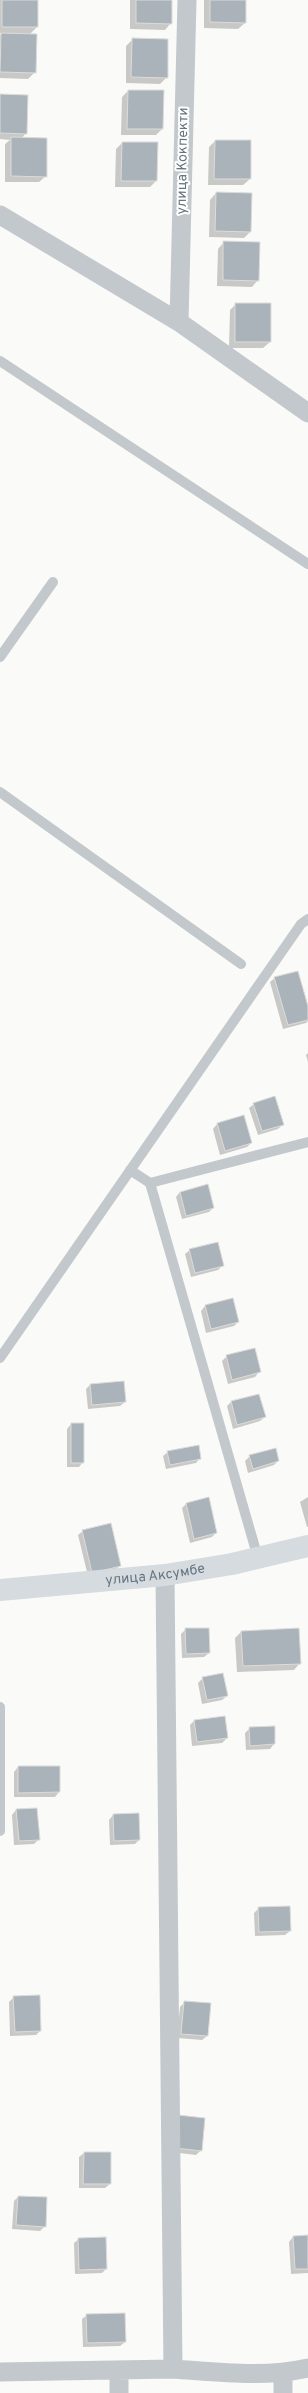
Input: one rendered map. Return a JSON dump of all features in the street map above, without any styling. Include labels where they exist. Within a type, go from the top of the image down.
[{"type":"main road","name":"улица Аксумбе","points":[[0,1590],[165,1575],[258,1558],[308,1546]]},
{"type":"street","name":"улица Кокпекти","points":[[179,322],[187,0]]},
{"type":"street","points":[[0,215],[179,322],[308,413]]},
{"type":"street","points":[[165,1575],[173,2369]]},
{"type":"street","points":[[0,2372],[173,2369],[258,2375],[283,2374],[308,2368]]},
{"type":"street","points":[[119,2370],[119,2393]]},
{"type":"street","points":[[283,2374],[283,2393]]},
{"type":"lane","points":[[0,361],[308,564]]},
{"type":"lane","points":[[0,657],[53,582]]},
{"type":"lane","points":[[0,792],[241,964]]},
{"type":"lane","points":[[0,1358],[301,924],[308,919]]},
{"type":"lane","points":[[150,1183],[308,1142]]},
{"type":"lane","points":[[130,1170],[150,1183],[258,1558]]},
{"type":"lane","points":[[0,1707],[0,1831]]},
{"type":"building","points":[[2,0],[38,0],[38,27],[2,27]]},
{"type":"building","points":[[136,0],[172,0],[172,24],[136,23]]},
{"type":"building","points":[[210,0],[246,0],[246,23],[210,22]]},
{"type":"building","points":[[1,33],[37,34],[36,73],[0,72]]},
{"type":"building","points":[[132,38],[168,39],[168,78],[131,77]]},
{"type":"building","points":[[128,90],[164,90],[163,129],[127,129]]},
{"type":"building","points":[[0,94],[28,95],[27,134],[0,133]]},
{"type":"building","points":[[11,137],[47,138],[47,177],[11,176]]},
{"type":"building","points":[[215,140],[251,140],[251,179],[214,179]]},
{"type":"building","points":[[122,142],[158,142],[157,181],[121,181]]},
{"type":"building","points":[[216,192],[252,193],[251,232],[215,231]]},
{"type":"building","points":[[223,241],[260,242],[259,281],[223,280]]},
{"type":"building","points":[[235,303],[271,303],[271,342],[235,342]]},
{"type":"building","points":[[298,971],[308,1006],[308,1020],[288,1025],[274,977]]},
{"type":"building","points":[[275,1096],[284,1125],[262,1131],[253,1103]]},
{"type":"building","points":[[244,1115],[252,1143],[225,1151],[217,1123]]},
{"type":"building","points":[[208,1184],[214,1208],[186,1216],[180,1192]]},
{"type":"building","points":[[218,1242],[224,1266],[195,1273],[189,1249]]},
{"type":"building","points":[[233,1298],[239,1322],[211,1329],[205,1305]]},
{"type":"building","points":[[255,1348],[261,1372],[232,1380],[226,1355]]},
{"type":"building","points":[[124,1381],[126,1402],[92,1405],[90,1384]]},
{"type":"building","points":[[259,1394],[266,1417],[237,1425],[231,1401]]},
{"type":"building","points":[[71,1423],[84,1423],[84,1463],[71,1463]]},
{"type":"building","points":[[199,1445],[201,1459],[170,1465],[167,1451]]},
{"type":"building","points":[[276,1448],[279,1461],[253,1469],[249,1455]]},
{"type":"building","points":[[209,1497],[217,1533],[194,1539],[186,1503]]},
{"type":"building","points":[[111,1523],[121,1566],[92,1573],[82,1530]]},
{"type":"building","points":[[185,1628],[209,1628],[210,1653],[186,1654]]},
{"type":"building","points":[[299,1628],[301,1664],[243,1666],[241,1631]]},
{"type":"building","points":[[223,1673],[228,1696],[207,1700],[202,1677]]},
{"type":"building","points":[[225,1716],[228,1738],[197,1742],[194,1720]]},
{"type":"building","points":[[275,1726],[275,1744],[250,1746],[249,1727]]},
{"type":"building","points":[[18,1766],[60,1766],[60,1792],[18,1793]]},
{"type":"building","points":[[37,1808],[40,1840],[19,1841],[16,1809]]},
{"type":"building","points":[[139,1813],[140,1840],[114,1841],[113,1814]]},
{"type":"building","points":[[290,1906],[291,1931],[259,1932],[258,1907]]},
{"type":"building","points":[[40,1995],[41,2031],[15,2032],[13,1996]]},
{"type":"building","points":[[184,2001],[211,2003],[208,2036],[181,2034]]},
{"type":"building","points":[[178,2115],[205,2118],[202,2151],[175,2148]]},
{"type":"building","points":[[84,2152],[111,2152],[111,2184],[83,2184]]},
{"type":"building","points":[[18,2196],[47,2197],[46,2227],[16,2225]]},
{"type":"building","points":[[308,2235],[308,2269],[295,2269],[293,2236]]},
{"type":"building","points":[[106,2237],[107,2269],[79,2270],[78,2238]]},
{"type":"building","points":[[125,2313],[126,2342],[87,2343],[86,2314]]}]
